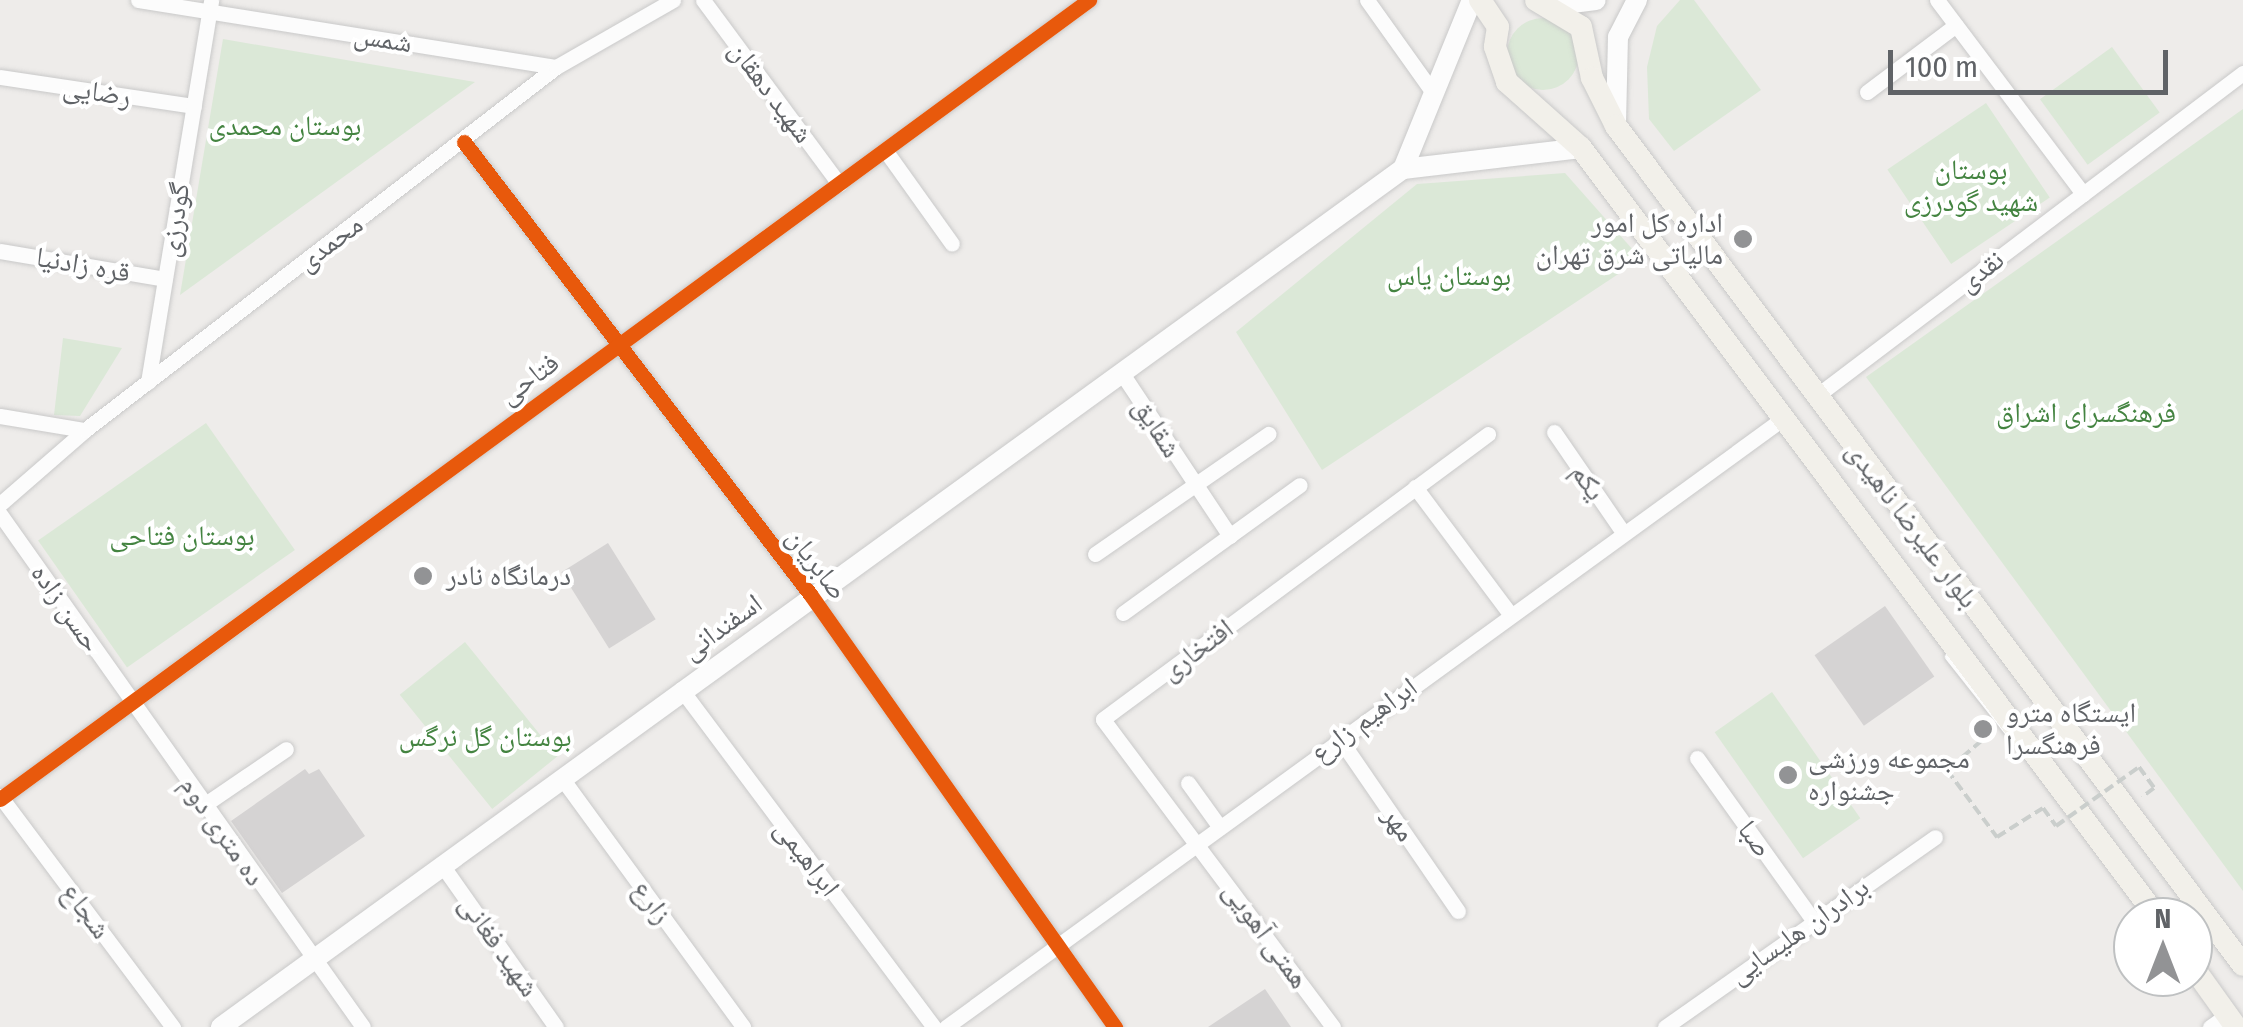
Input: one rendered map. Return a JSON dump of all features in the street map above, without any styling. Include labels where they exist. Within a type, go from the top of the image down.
[{"type":"main road","points":[[1476,0],[1403,169],[1582,148]]},
{"type":"main road","name":"بلوار علیرضا ناهیدی","points":[[1476,0],[1498,27],[1495,47],[1506,82],[1582,148],[2142,897]]},
{"type":"main road","points":[[1542,3],[1596,0]]},
{"type":"main road","points":[[1616,126],[1618,37],[1637,0]]},
{"type":"main road","name":"بلوار علیرضا ناهیدی","points":[[1542,3],[1582,27],[1592,78],[1616,126],[2243,965]]},
{"type":"main road","name":"اسفندانی","points":[[221,1027],[810,594],[1403,169]]},
{"type":"main road","points":[[1730,346],[1756,349],[1767,332]]},
{"type":"main road","points":[[1766,393],[1775,370],[1797,373]]},
{"type":"main road","points":[[2210,997],[2224,1023]]},
{"type":"street","name":"شمس","points":[[138,0],[210,5],[556,68]]},
{"type":"street","name":"محمدی","points":[[0,504],[85,430],[556,68],[673,0]]},
{"type":"street","name":"شهید دهقان","points":[[702,0],[839,184]]},
{"type":"street","name":"فتاحی","points":[[0,798],[1088,0]]},
{"type":"street","points":[[1367,0],[1434,94]]},
{"type":"street","points":[[1941,1],[2083,194]]},
{"type":"street","name":"گودرزی","points":[[148,382],[210,5]]},
{"type":"street","points":[[1867,92],[1956,25]]},
{"type":"street","name":"نقدی","points":[[1815,397],[2243,73]]},
{"type":"street","name":"رضایی","points":[[0,76],[194,106]]},
{"type":"street","name":"صابریان","points":[[464,142],[616,347],[810,594],[1115,1027]]},
{"type":"street","points":[[886,150],[952,244]]},
{"type":"street","name":"قره زادنیا","points":[[0,252],[165,279]]},
{"type":"street","name":"شقایق","points":[[1120,372],[1230,536]]},
{"type":"street","points":[[0,416],[85,430]]},
{"type":"street","name":"ابراهیم زارع","points":[[946,1027],[1622,531],[1784,417]]},
{"type":"street","name":"یکم","points":[[1554,432],[1622,531]]},
{"type":"street","name":"شقایق","points":[[1095,554],[1268,434]]},
{"type":"street","name":"افتخاری","points":[[1198,842],[1103,719],[1488,434]]},
{"type":"street","points":[[1123,613],[1300,485]]},
{"type":"street","points":[[1415,487],[1510,614]]},
{"type":"street","name":"حسن زاده","points":[[0,514],[132,702]]},
{"type":"street","name":"ابراهیمی","points":[[681,689],[934,1027]]},
{"type":"street","name":"ده متری دوم","points":[[132,702],[363,1027]]},
{"type":"street","name":"مهر","points":[[1339,738],[1458,910]]},
{"type":"street","points":[[204,806],[286,749]]},
{"type":"street","name":"صبا","points":[[1697,758],[1812,920]]},
{"type":"street","name":"زارع","points":[[561,777],[743,1027]]},
{"type":"street","points":[[1188,784],[1220,826]]},
{"type":"street","name":"شجاع","points":[[0,798],[173,1027]]},
{"type":"street","name":"برادران هلیسایی","points":[[1665,1027],[1812,920],[1936,837]]},
{"type":"street","name":"همتی آهویی","points":[[1198,842],[1333,1027]]},
{"type":"street","name":"شهید فغانی","points":[[442,865],[556,1027]]},
{"type":"lane","points":[[1892,559],[1908,599],[1998,726],[2006,736],[2030,742]]},
{"type":"path","points":[[1998,726],[1947,770],[1998,837],[2043,808],[2056,826],[2139,767],[2154,788]]},
{"type":"green space","points":[[1680,0],[1694,0],[1761,90],[1674,151],[1649,119],[1647,67],[1657,26]]},
{"type":"green space","points":[[1543,18],[1568,29],[1579,54],[1568,79],[1543,90],[1518,79],[1507,54],[1518,29]]},
{"type":"green space","name":"بوستان محمدی","points":[[223,39],[475,82],[180,295]]},
{"type":"green space","points":[[2112,47],[2160,113],[2088,165],[2040,99]]},
{"type":"green space","name":"بوستان شهید گودرزی","points":[[1986,103],[2050,198],[1951,264],[1887,170]]},
{"type":"green space","name":"فرهنگسرای اشراق","points":[[2243,109],[2243,891],[1866,377]]},
{"type":"green space","name":"بوستان یاس","points":[[1565,173],[1641,259],[1322,470],[1236,332],[1417,184]]},
{"type":"green space","points":[[63,338],[122,348],[80,416],[54,415]]},
{"type":"green space","name":"بوستان فتاحی","points":[[206,423],[295,550],[127,668],[38,541]]},
{"type":"green space","name":"بوستان گل نرگس","points":[[465,642],[558,756],[492,809],[400,695]]},
{"type":"green space","name":"مجموعه ورزشی جشنواره","points":[[1772,692],[1860,818],[1803,858],[1715,732]]},
{"type":"building","points":[[608,543],[656,619],[609,648],[561,572]]},
{"type":"building","points":[[1885,606],[1934,676],[1864,726],[1815,655]]},
{"type":"building","points":[[305,769],[309,774],[319,769],[365,836],[282,893],[231,821]]},
{"type":"building","points":[[1265,989],[1291,1027],[1208,1027]]},
{"type":"cycle path","points":[[0,799],[1089,0]]},
{"type":"cycle path","points":[[464,142],[810,594],[1115,1027]]},
{"type":"place","name":"اداره کل امور مالیاتی شرق تهران","points":[[1743,239]]},
{"type":"place","name":"درمانگاه نادر","points":[[423,576]]},
{"type":"place","name":"ایستگاه مترو فرهنگسرا","points":[[1983,729]]},
{"type":"place","name":"مجموعه ورزشی جشنواره","points":[[1788,775]]}]
